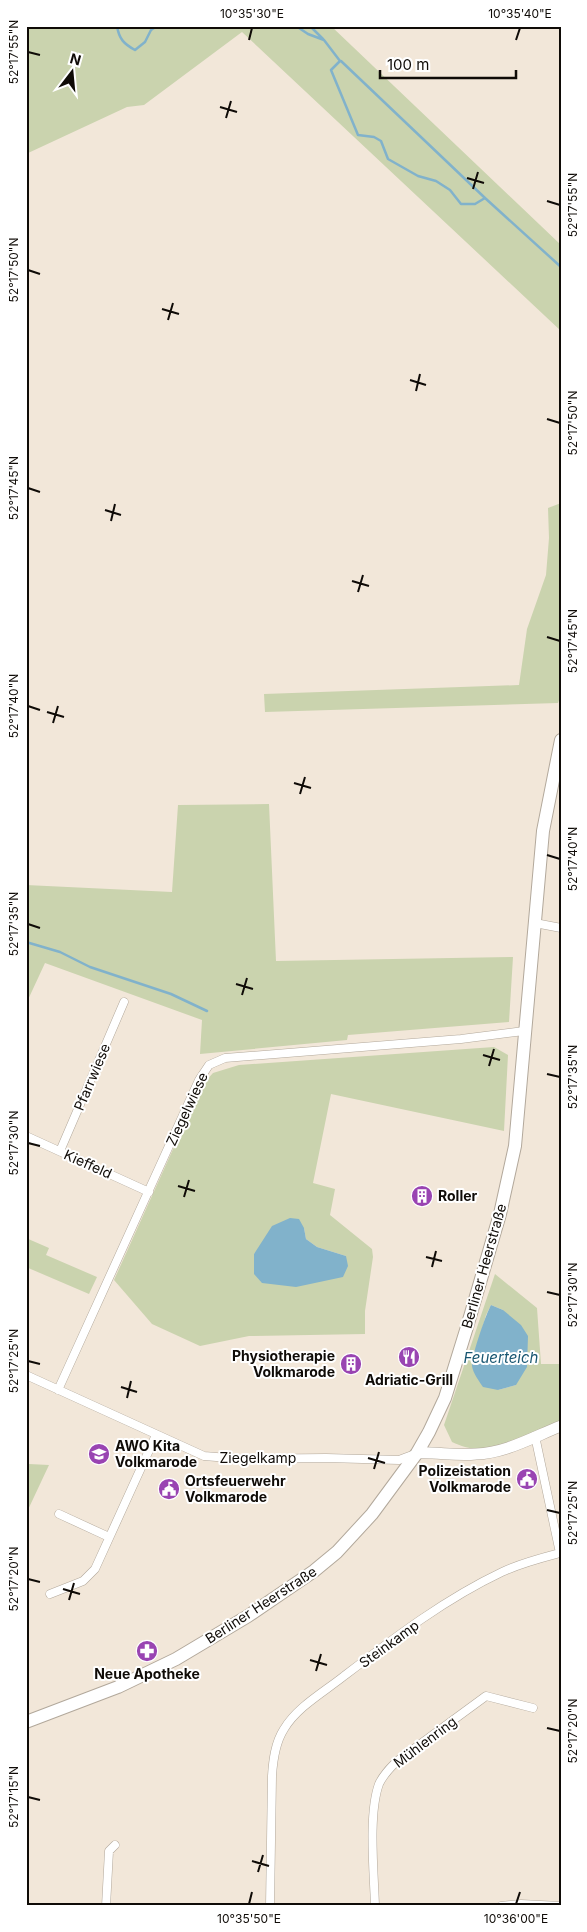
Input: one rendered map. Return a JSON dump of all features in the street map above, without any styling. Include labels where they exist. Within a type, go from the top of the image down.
[{"type":"main road","name":"Berliner Heerstraße","points":[[26,1722],[118,1687],[176,1659],[248,1616],[308,1575],[356,1534],[417,1454],[434,1423],[445,1398],[505,1195],[515,1146],[543,831],[561,740]]},
{"type":"street","points":[[534,923],[561,928]]},
{"type":"street","name":"Pfarrwiese","points":[[60,1152],[124,1002]]},
{"type":"street","name":"Ziegelwiese","points":[[58,1390],[199,1080],[205,1070],[215,1061],[225,1058],[461,1039],[524,1031]]},
{"type":"street","name":"Kieffeld","points":[[26,1136],[149,1192]]},
{"type":"street","name":"Ziegelkamp","points":[[26,1375],[204,1456],[215,1458],[398,1460],[417,1454]]},
{"type":"street","points":[[417,1454],[497,1452],[561,1426]]},
{"type":"street","points":[[50,1594],[79,1583],[86,1579],[95,1569],[156,1435]]},
{"type":"street","name":"Steinkamp","points":[[270,1906],[273,1758],[277,1743],[290,1721],[303,1707],[384,1646],[474,1586],[504,1571],[560,1553],[535,1436]]},
{"type":"street","points":[[59,1514],[109,1538]]},
{"type":"street","name":"Mühlenring","points":[[375,1906],[374,1811],[380,1782],[386,1772],[396,1762],[486,1696],[533,1708]]},
{"type":"street","points":[[106,1906],[109,1851],[115,1845]]},
{"type":"street","points":[[501,1906],[521,1904],[560,1906]]},
{"type":"green space","points":[[26,26],[331,26],[561,245],[561,331],[242,32],[144,105],[127,107],[26,154]]},
{"type":"green space","points":[[561,503],[561,695],[558,703],[265,712],[264,694],[519,685],[527,629],[546,575],[549,538],[548,508]]},
{"type":"green space","points":[[269,804],[276,961],[513,957],[509,1022],[348,1035],[347,1040],[200,1054],[202,1020],[45,963],[26,1004],[26,885],[172,892],[178,805]]},
{"type":"green space","points":[[494,1047],[508,1055],[504,1131],[331,1094],[313,1183],[335,1189],[330,1215],[372,1249],[373,1257],[365,1311],[365,1334],[249,1336],[200,1346],[152,1324],[114,1280],[202,1085],[213,1073],[239,1065]],"holes":[[[304,1228],[306,1239],[317,1247],[346,1256],[254,1254]]]},
{"type":"green space","points":[[26,1238],[49,1248],[46,1255],[97,1277],[89,1294],[26,1267]]},
{"type":"green space","points":[[495,1274],[537,1308],[541,1364],[560,1364],[561,1421],[509,1443],[479,1449],[465,1447],[452,1442],[444,1425]],"holes":[[[491,1305],[503,1310],[516,1385],[498,1390],[472,1365],[486,1315]]]},
{"type":"green space","points":[[29,1464],[49,1465],[26,1514],[26,1468]]},
{"type":"water","points":[[290,1218],[299,1219],[304,1228],[306,1239],[317,1247],[346,1256],[348,1266],[343,1277],[296,1287],[262,1283],[254,1274],[254,1254],[272,1226]]},
{"type":"water","name":"Feuerteich","points":[[491,1305],[503,1310],[521,1325],[528,1336],[527,1367],[516,1385],[498,1390],[483,1387],[472,1366],[476,1345]]},
{"type":"waterway","points":[[117,26],[123,41],[135,50],[145,42],[151,30],[157,26]]},
{"type":"waterway","points":[[296,26],[308,34],[324,40],[340,61],[331,70],[358,135],[374,137],[381,141],[388,159],[418,176],[436,181],[450,190],[461,204],[475,204],[485,198],[561,267]]},
{"type":"waterway","points":[[310,26],[323,39]]},
{"type":"waterway","points":[[341,61],[485,198]]},
{"type":"waterway","points":[[26,942],[60,952],[90,967],[171,994],[207,1011]]},
{"type":"place","name":"Roller","points":[[422,1196]]},
{"type":"place","name":"Adriatic-Grill","points":[[409,1357]]},
{"type":"place","name":"Physiotherapie Volkmarode","points":[[351,1364]]},
{"type":"place","name":"AWO Kita Volkmarode","points":[[99,1454]]},
{"type":"place","name":"Polizeistation Volkmarode","points":[[527,1479]]},
{"type":"place","name":"Ortsfeuerwehr Volkmarode","points":[[169,1489]]},
{"type":"place","name":"Neue Apotheke","points":[[147,1651]]}]
